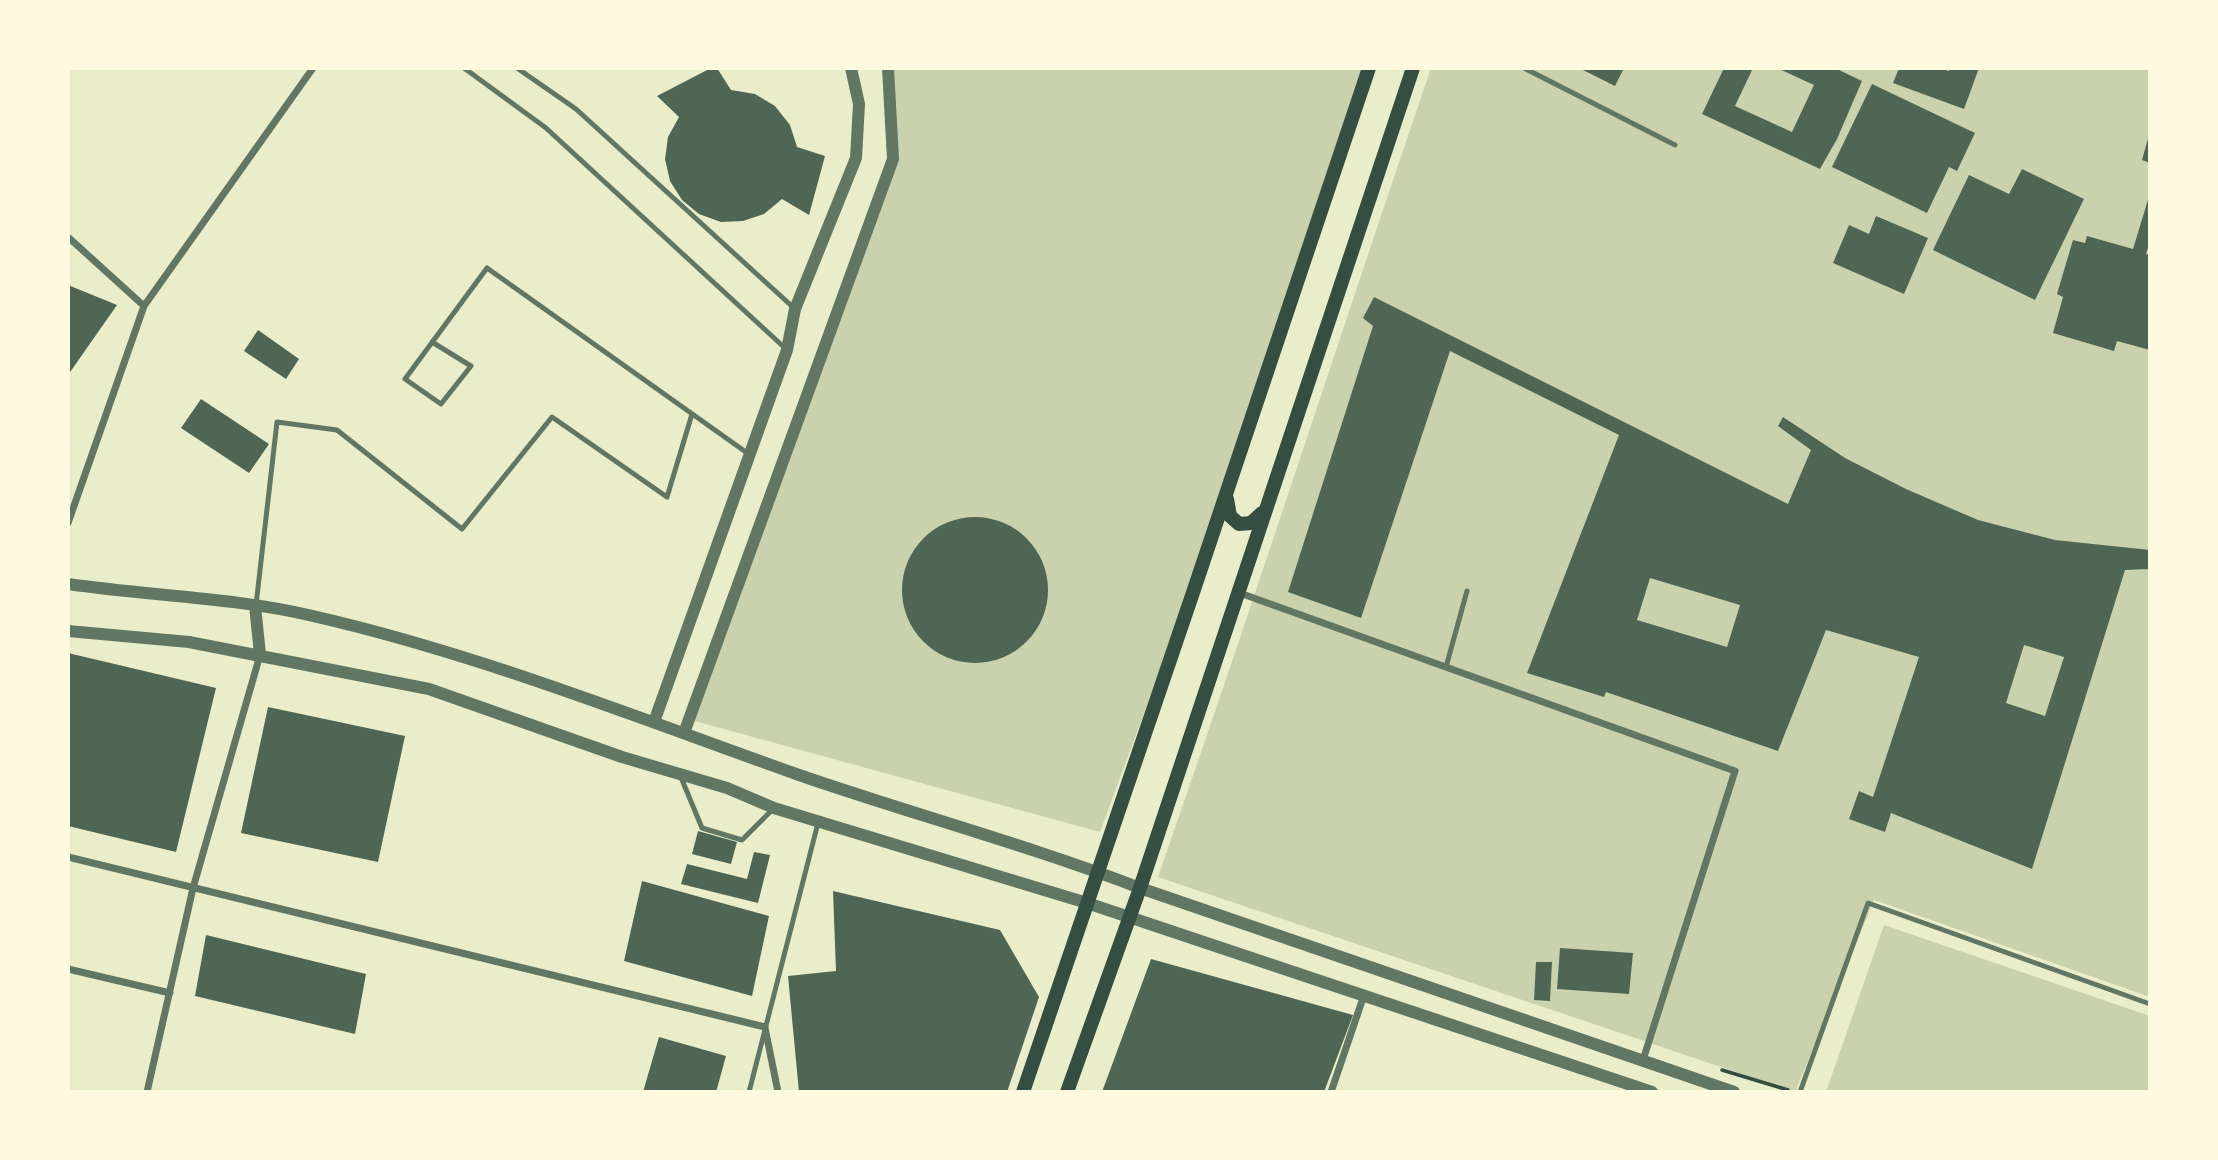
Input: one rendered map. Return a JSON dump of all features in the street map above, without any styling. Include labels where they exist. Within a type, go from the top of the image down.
[{"type":"main road","points":[[1023,1092],[1230,491],[1369,68]]},
{"type":"main road","points":[[1067,1092],[1127,917],[1140,888],[1413,68]]},
{"type":"main road","points":[[1230,491],[1227,511],[1239,524],[1256,520],[1266,504]]},
{"type":"street","points":[[68,523],[144,306],[313,68]]},
{"type":"street","points":[[654,722],[787,350],[795,309],[856,158],[859,103],[851,68]]},
{"type":"street","points":[[684,733],[893,159],[888,68]]},
{"type":"street","points":[[68,237],[144,306]]},
{"type":"street","points":[[68,584],[184,595],[311,615],[437,648],[802,776],[1098,872],[1734,1092]]},
{"type":"street","points":[[1237,592],[1735,771],[1643,1060]]},
{"type":"street","points":[[147,1092],[193,888],[260,654],[256,606]]},
{"type":"street","points":[[68,631],[189,642],[429,689],[680,775],[727,788],[774,808],[1087,903],[1364,995],[1623,1087],[1652,1092]]},
{"type":"street","points":[[68,857],[765,1028],[778,1092]]},
{"type":"street","points":[[68,969],[170,993]]},
{"type":"street","points":[[1331,1092],[1364,995]]},
{"type":"lane","points":[[464,68],[546,128],[787,350]]},
{"type":"lane","points":[[517,68],[576,109],[795,309]]},
{"type":"lane","points":[[1524,68],[1675,145]]},
{"type":"lane","points":[[432,342],[471,366],[441,404],[405,379],[432,342],[487,268],[750,455]]},
{"type":"lane","points":[[256,606],[277,422],[337,430],[462,529],[552,417],[667,497],[692,414]]},
{"type":"lane","points":[[1446,667],[1467,591]]},
{"type":"lane","points":[[680,775],[702,828],[742,839],[774,808]]},
{"type":"lane","points":[[749,1092],[818,820]]},
{"type":"lane","points":[[1798,1092],[1868,903],[2150,1004]]},
{"type":"path","points":[[1721,1070],[1798,1092]]},
{"type":"green space","points":[[886,68],[1366,68],[1227,489],[1100,832],[691,720],[890,157]]},
{"type":"green space","points":[[1431,68],[2150,68],[2150,997],[1874,900],[1795,1092],[1158,877]]},
{"type":"green space","points":[[1884,925],[2150,1016],[2150,1092],[1826,1092]]},
{"type":"building","points":[[711,68],[717,68],[731,90],[755,94],[775,106],[790,125],[797,147],[825,156],[809,215],[782,199],[764,214],[743,221],[721,222],[699,214],[682,200],[670,181],[665,159],[668,137],[679,117],[657,96]]},
{"type":"building","points":[[1579,68],[1624,68],[1615,86]]},
{"type":"building","points":[[1724,68],[1753,68],[1735,106],[1792,132],[1814,85],[1777,68],[1835,68],[1862,81],[1837,139],[1820,169],[1702,114]]},
{"type":"building","points":[[1899,68],[1941,68],[1949,71],[1950,68],[1979,68],[1964,109],[1893,83]]},
{"type":"building","points":[[1872,84],[1975,133],[1957,171],[1949,167],[1927,213],[1832,167]]},
{"type":"building","points":[[2150,135],[2150,163],[2142,160]]},
{"type":"building","points":[[2022,169],[2084,199],[2035,300],[1933,250],[1969,175],[2009,194]]},
{"type":"building","points":[[2150,193],[2150,241],[2146,254],[2150,255],[2150,350],[2117,341],[2114,351],[2053,333],[2063,297],[2057,294],[2073,240],[2085,243],[2087,236],[2133,249]]},
{"type":"building","points":[[1876,216],[1928,238],[1904,294],[1833,263],[1849,225],[1869,234]]},
{"type":"building","points":[[68,285],[117,305],[68,375]]},
{"type":"building","points":[[1374,297],[1788,504],[1811,450],[1778,426],[1783,417],[1845,458],[1906,489],[1978,520],[2055,540],[2150,550],[2150,569],[2125,570],[2032,869],[1891,813],[1885,832],[1849,819],[1859,791],[1873,797],[1919,657],[1826,630],[1778,751],[1606,692],[1604,697],[1527,673],[1619,435],[1450,351],[1361,618],[1288,592],[1373,326],[1363,318]],"holes":[[[1650,578],[1740,605],[1727,647],[1637,620]],[[2024,645],[2064,657],[2045,716],[2006,703]]]},
{"type":"building","points":[[258,330],[299,359],[286,379],[244,351]]},
{"type":"building","points":[[201,399],[269,444],[249,473],[181,428]]},
{"type":"building","points":[[975,517],[1003,523],[1027,538],[1042,562],[1048,590],[1042,618],[1027,642],[1003,657],[975,663],[947,657],[923,642],[908,618],[902,590],[908,562],[923,538],[947,523]]},
{"type":"building","points":[[68,653],[216,688],[176,852],[68,826]]},
{"type":"building","points":[[268,707],[405,736],[378,862],[241,833]]},
{"type":"building","points":[[698,831],[737,842],[731,864],[692,854]]},
{"type":"building","points":[[754,852],[770,855],[758,903],[681,884],[687,864],[747,879]]},
{"type":"building","points":[[642,881],[769,916],[752,996],[624,961]]},
{"type":"building","points":[[833,891],[1000,930],[1039,997],[1007,1092],[799,1092],[788,976],[836,971]]},
{"type":"building","points":[[206,935],[366,974],[355,1034],[195,996]]},
{"type":"building","points":[[1560,948],[1633,953],[1629,994],[1557,989]]},
{"type":"building","points":[[1151,959],[1353,1015],[1324,1092],[1102,1092]]},
{"type":"building","points":[[1536,962],[1552,962],[1550,1001],[1534,1000]]},
{"type":"building","points":[[659,1037],[726,1056],[716,1092],[643,1092]]}]
